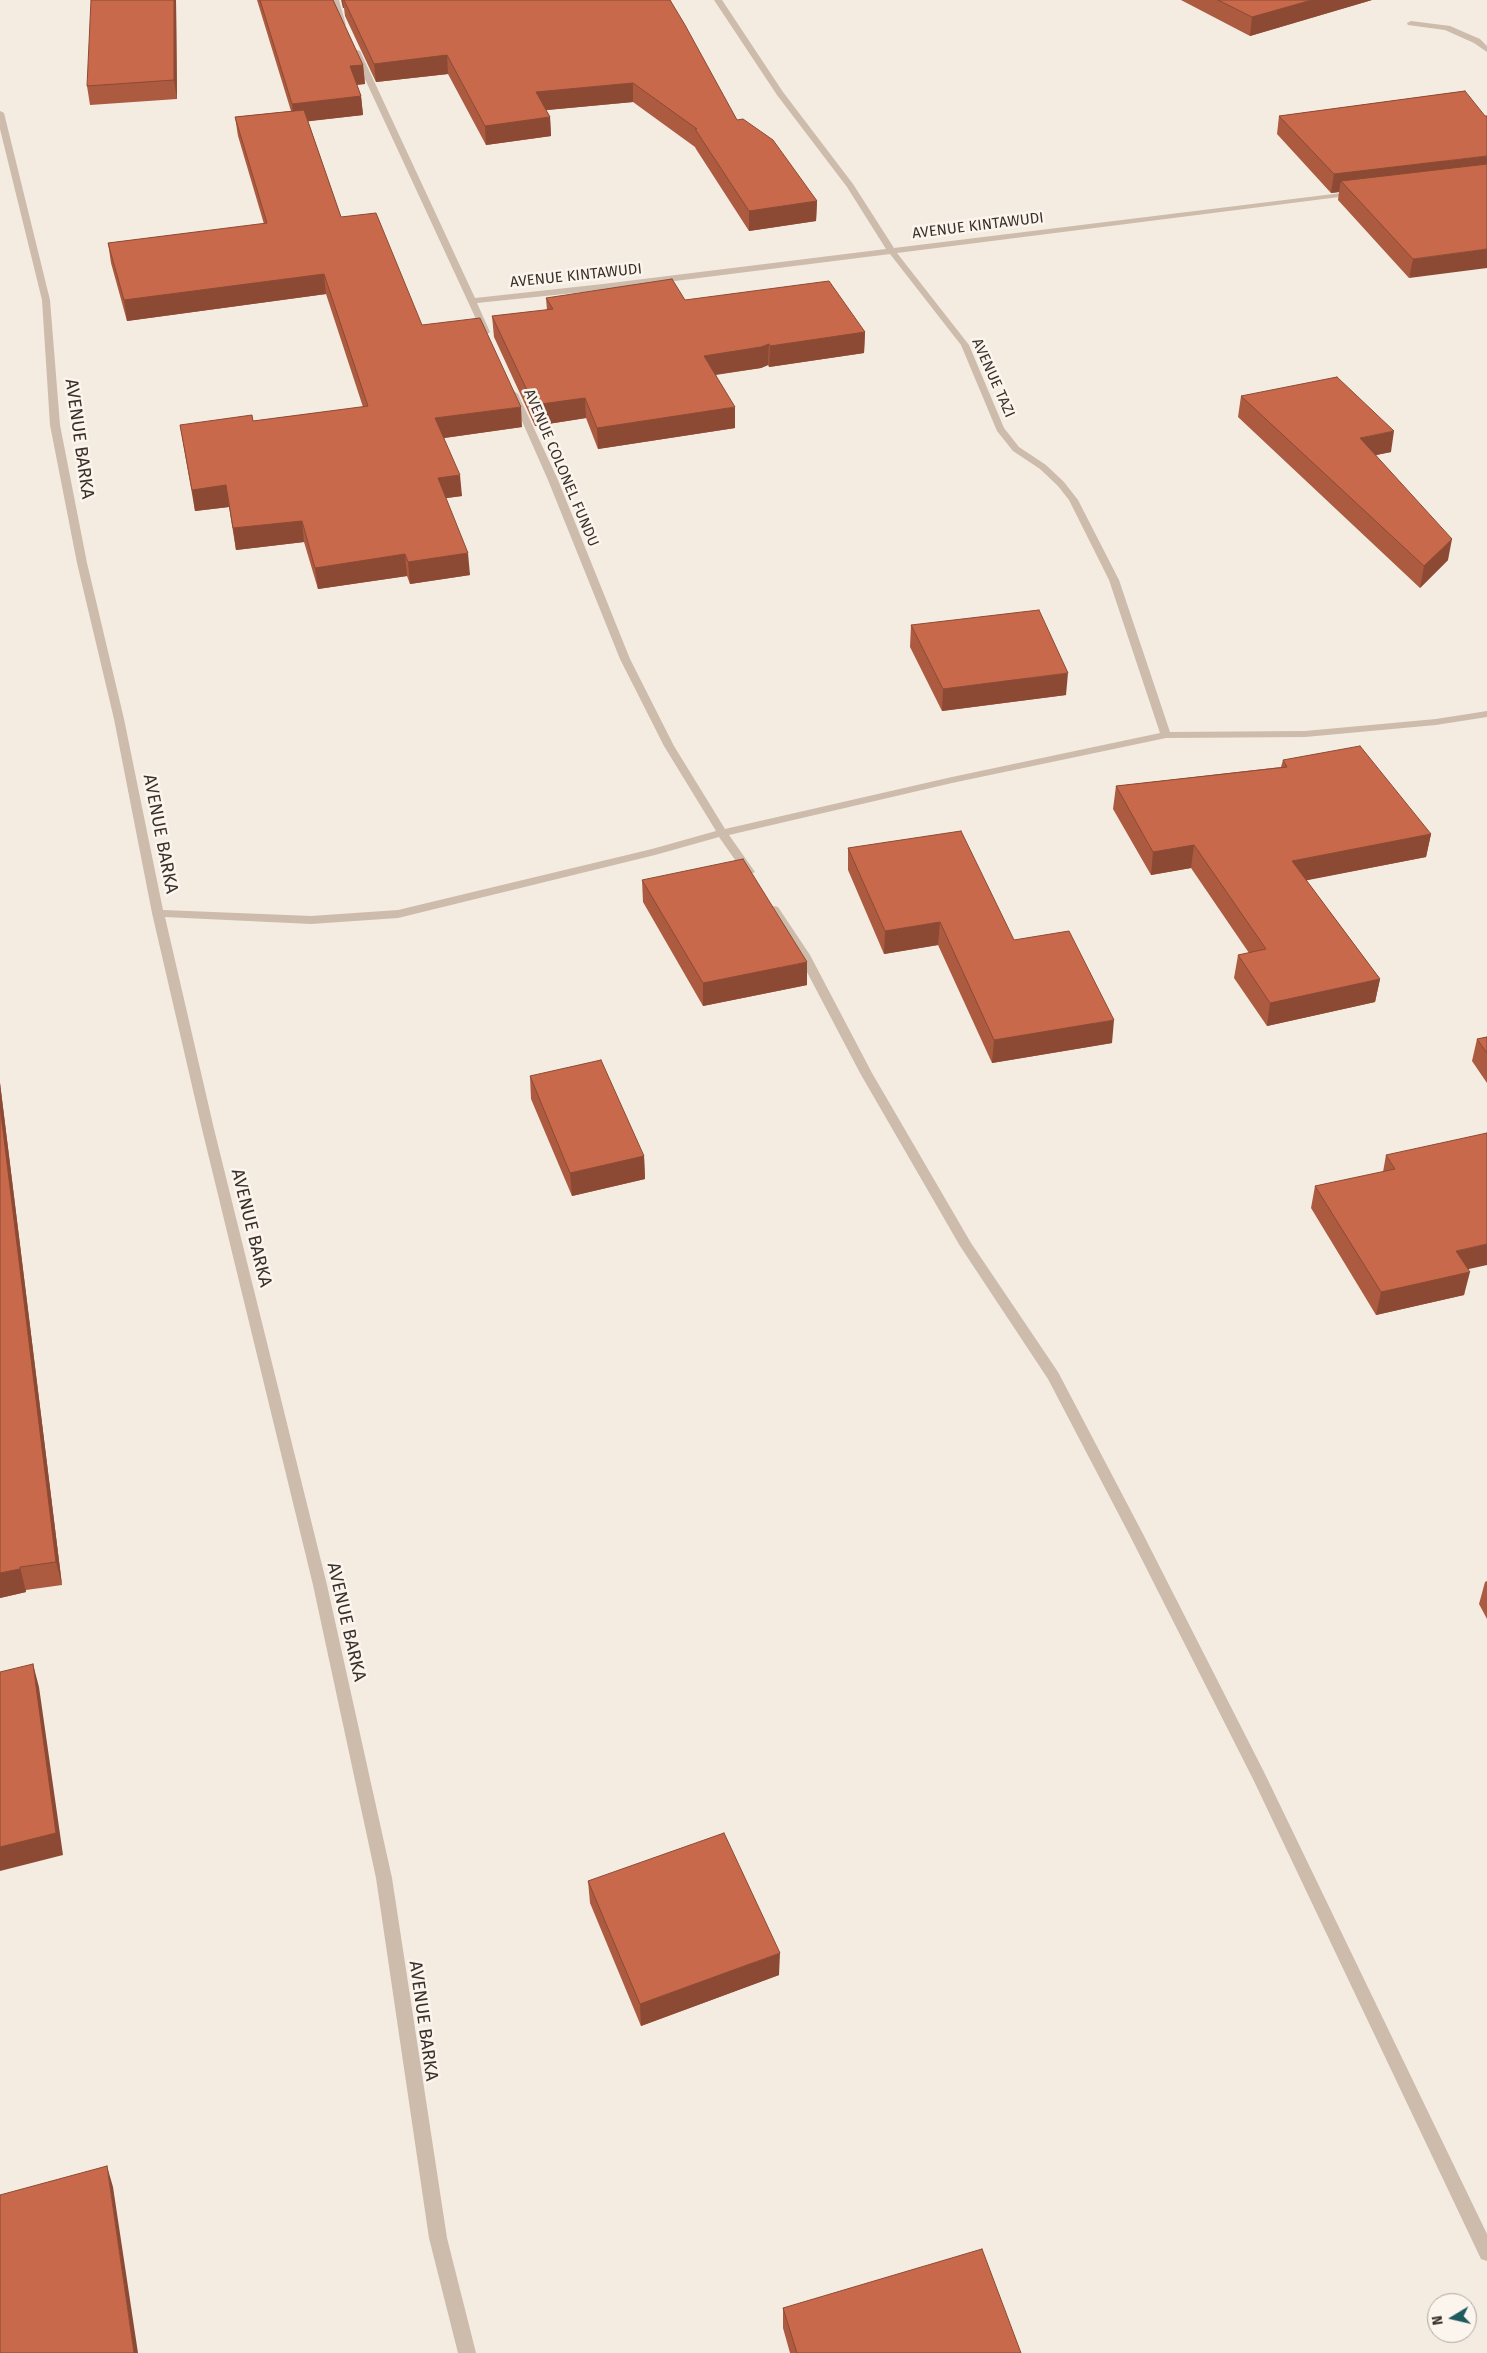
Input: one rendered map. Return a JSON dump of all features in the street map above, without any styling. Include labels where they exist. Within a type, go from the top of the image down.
[{"type":"street","points":[[335,0],[343,12],[348,34],[492,345]]},
{"type":"street","name":"AVENUE TAZI","points":[[718,0],[780,93],[850,186],[891,250],[965,345],[1000,429],[1016,449],[1043,467],[1061,484],[1073,500],[1114,580],[1166,735]]},
{"type":"street","points":[[1411,23],[1447,28],[1477,41],[1487,50]]},
{"type":"street","name":"AVENUE BARKA","points":[[0,113],[46,300],[55,425],[82,562],[119,719],[158,913],[208,1129],[320,1585],[382,1868],[438,2238],[467,2353]]},
{"type":"street","name":"AVENUE KINTAWUDI","points":[[471,301],[603,287],[1366,191]]},
{"type":"street","name":"AVENUE COLONEL FUNDU","points":[[508,381],[553,480],[625,659],[669,746],[722,833],[754,880]]},
{"type":"street","points":[[158,913],[311,920],[398,914],[656,852],[722,833],[952,780],[1166,735],[1305,734],[1436,722],[1487,714]]},
{"type":"street","points":[[765,896],[804,955],[866,1073],[966,1246],[1057,1385],[1136,1534],[1259,1777],[1487,2253]]},
{"type":"building","points":[[91,0],[174,0],[174,80],[87,86]]},
{"type":"building","points":[[260,0],[333,0],[363,65],[350,66],[361,96],[292,104]]},
{"type":"building","points":[[344,0],[670,0],[737,120],[743,119],[773,140],[817,201],[749,211],[695,129],[697,129],[633,83],[536,92],[550,117],[485,126],[447,55],[374,64]]},
{"type":"building","points":[[1218,0],[1312,0],[1252,17]]},
{"type":"building","points":[[1465,91],[1485,116],[1487,116],[1487,156],[1334,174],[1279,116]]},
{"type":"building","points":[[304,110],[341,217],[376,213],[422,325],[480,318],[521,407],[435,418],[460,475],[438,478],[468,553],[408,562],[405,554],[315,568],[302,521],[233,528],[226,485],[192,490],[180,425],[252,415],[253,421],[368,406],[324,274],[124,300],[108,243],[267,223],[235,117]]},
{"type":"building","points":[[1487,164],[1487,249],[1413,259],[1341,181]]},
{"type":"building","points":[[672,279],[685,300],[829,281],[865,332],[770,346],[769,344],[704,356],[735,407],[597,428],[585,398],[534,405],[492,316],[553,309],[546,298]]},
{"type":"building","points":[[1337,377],[1394,431],[1360,438],[1452,539],[1424,566],[1241,396]]},
{"type":"building","points":[[1039,610],[1068,673],[943,689],[911,625]]},
{"type":"building","points":[[1360,746],[1431,834],[1292,861],[1380,979],[1270,1003],[1238,955],[1266,949],[1194,845],[1153,852],[1116,786],[1287,767],[1283,760]]},
{"type":"building","points":[[961,831],[1014,940],[1069,931],[1114,1020],[994,1040],[940,922],[885,931],[848,848]]},
{"type":"building","points":[[743,859],[807,962],[703,983],[642,880]]},
{"type":"building","points":[[1487,1037],[1487,1053],[1477,1039]]},
{"type":"building","points":[[601,1060],[644,1156],[570,1173],[530,1076]]},
{"type":"building","points":[[0,1106],[56,1562],[20,1567],[20,1569],[0,1573]]},
{"type":"building","points":[[1487,1133],[1487,1244],[1456,1251],[1470,1272],[1381,1292],[1315,1186],[1395,1169],[1386,1155]]},
{"type":"building","points":[[33,1664],[56,1833],[0,1847],[0,1672]]},
{"type":"building","points":[[724,1833],[780,1953],[640,2004],[588,1881]]},
{"type":"building","points":[[107,2166],[134,2353],[0,2353],[0,2195]]},
{"type":"building","points":[[982,2249],[1021,2353],[797,2353],[783,2308]]}]
